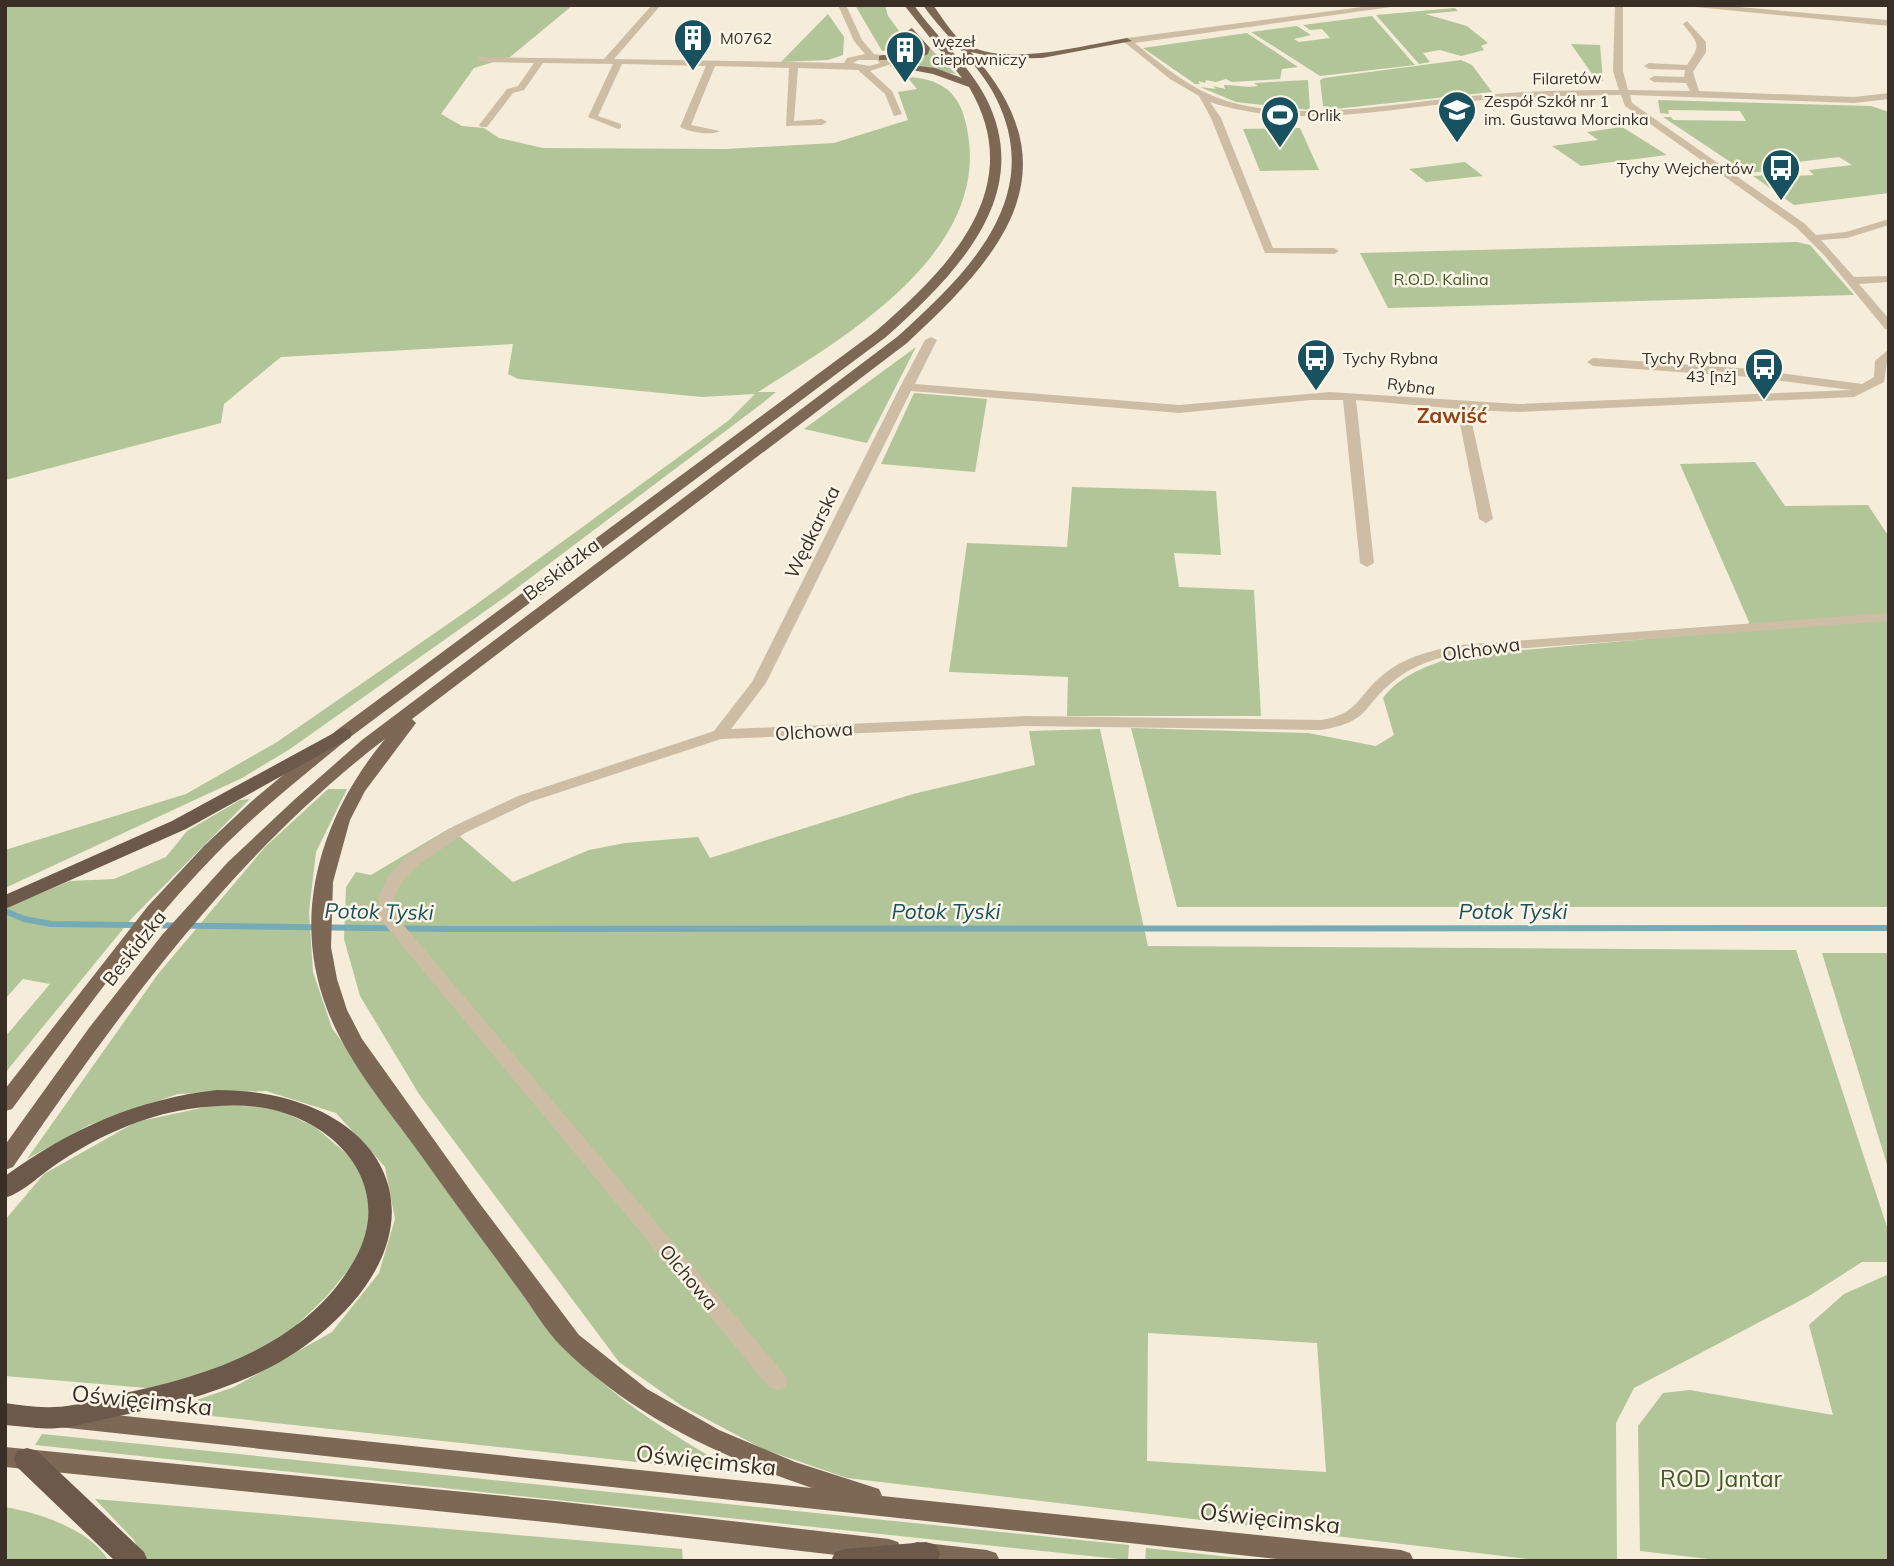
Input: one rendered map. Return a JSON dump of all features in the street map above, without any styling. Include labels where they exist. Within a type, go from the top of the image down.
[{"type":"highway","points":[[5,903],[179,825],[343,734]]},
{"type":"highway","points":[[5,1189],[70,1144],[134,1114],[192,1100],[242,1098],[289,1103],[318,1116],[346,1136],[367,1157],[376,1180],[381,1216],[371,1253],[350,1288],[279,1351],[216,1382],[169,1396],[50,1418]]},
{"type":"highway","name":"Oświęcimska","points":[[5,1413],[50,1418]]},
{"type":"highway","points":[[16,1458],[134,1561]]},
{"type":"highway","points":[[845,1561],[926,1554]]},
{"type":"main road","points":[[881,64],[925,52],[906,21],[904,12],[908,5]]},
{"type":"main road","name":"Beskidzka","points":[[5,1104],[156,908],[210,850],[265,798],[343,734],[881,334],[929,292],[973,237],[990,198],[995,174],[993,133],[972,86],[908,5]]},
{"type":"main road","name":"Beskidzka","points":[[5,1162],[163,947],[194,909],[294,807],[432,695],[902,340],[968,278],[1004,222],[1018,175],[1015,133],[1009,115],[992,84],[928,5]]},
{"type":"main road","points":[[955,41],[988,55],[1014,57],[1127,41]]},
{"type":"main road","points":[[992,84],[989,73],[991,66],[1014,57]]},
{"type":"main road","points":[[881,64],[935,71],[972,86]]},
{"type":"main road","points":[[432,695],[383,752],[356,790],[339,825],[326,863],[321,895],[320,936],[329,989],[351,1038],[473,1213],[570,1339],[637,1395],[705,1438],[810,1479],[917,1510]]},
{"type":"main road","name":"Oświęcimska","points":[[50,1418],[1401,1561]]},
{"type":"main road","points":[[16,1458],[555,1512],[987,1561]]},
{"type":"street","points":[[607,61],[657,5]]},
{"type":"street","points":[[842,5],[858,41],[881,64]]},
{"type":"street","points":[[1127,41],[1400,5]]},
{"type":"street","points":[[1619,5],[1617,60],[1623,93],[1636,111],[1773,203],[1813,238],[1889,327]]},
{"type":"street","points":[[1680,5],[1889,23]]},
{"type":"street","points":[[1687,24],[1702,42],[1702,52],[1689,68],[1688,80],[1697,96]]},
{"type":"street","points":[[852,61],[858,41]]},
{"type":"street","name":"Filaretów","points":[[1127,41],[1203,96],[1246,108],[1320,113],[1503,96],[1623,93],[1871,100],[1889,96]]},
{"type":"street","points":[[482,59],[794,66],[852,61],[871,56]]},
{"type":"street","points":[[484,125],[510,91],[522,88],[540,60]]},
{"type":"street","points":[[618,126],[593,117],[619,61]]},
{"type":"street","points":[[852,61],[890,93],[897,114]]},
{"type":"street","points":[[712,63],[685,127],[715,131]]},
{"type":"street","points":[[862,69],[881,64]]},
{"type":"street","points":[[876,80],[881,64]]},
{"type":"street","points":[[794,66],[789,124],[822,122]]},
{"type":"street","points":[[1649,66],[1689,68]]},
{"type":"street","points":[[1654,79],[1688,80]]},
{"type":"street","name":"Filaretów","points":[[1203,96],[1216,118],[1269,251],[1334,251]]},
{"type":"street","points":[[1871,100],[1889,108]]},
{"type":"street","name":"Filaretów","points":[[1216,118],[1246,108]]},
{"type":"street","points":[[1813,238],[1847,234],[1889,222]]},
{"type":"street","points":[[1850,281],[1889,279]]},
{"type":"street","name":"Wędkarska","points":[[719,734],[759,683],[931,340]]},
{"type":"street","points":[[1593,362],[1775,375],[1867,388],[1880,379],[1881,361],[1889,352]]},
{"type":"street","name":"Rybna","points":[[906,387],[1179,409],[1349,396],[1465,408],[1823,396],[1867,388]]},
{"type":"street","points":[[1349,396],[1367,563]]},
{"type":"street","points":[[1465,408],[1486,519]]},
{"type":"street","name":"Olchowa","points":[[777,1381],[387,916],[385,897],[396,874],[410,862],[495,811],[570,782],[719,734],[1027,720],[1321,725],[1354,717],[1365,707],[1378,687],[1402,669],[1434,655],[1460,649],[1889,617]]},
{"type":"green space","points":[[5,5],[573,5],[510,57],[474,68],[441,114],[462,126],[484,128],[499,138],[543,148],[725,149],[834,143],[908,120],[898,92],[917,89],[907,77],[918,78],[937,83],[957,101],[965,120],[970,166],[960,208],[938,247],[908,283],[872,315],[758,392],[776,392],[505,597],[290,749],[242,778],[5,888],[5,850],[186,794],[277,742],[474,606],[728,421],[755,394],[702,397],[518,379],[508,374],[513,344],[281,357],[224,404],[221,423],[5,480]]},
{"type":"green space","points":[[855,5],[885,5],[888,16],[911,47],[882,51]]},
{"type":"green space","points":[[1455,8],[1458,11],[1425,14],[1467,26],[1488,43],[1481,46],[1484,50],[1461,56],[1440,50],[1423,53],[1430,62],[1419,64],[1376,15]]},
{"type":"green space","points":[[828,14],[844,37],[843,55],[828,60],[781,62]]},
{"type":"green space","points":[[1372,16],[1415,65],[1320,76],[1251,32],[1297,26],[1311,35],[1294,39],[1299,42],[1330,38],[1322,29],[1310,30],[1303,25]]},
{"type":"green space","points":[[1247,33],[1298,67],[1282,69],[1280,79],[1232,82],[1226,79],[1216,82],[1206,80],[1205,83],[1198,81],[1200,84],[1195,84],[1143,48]]},
{"type":"green space","points":[[1571,44],[1600,45],[1603,81],[1597,81]]},
{"type":"green space","points":[[930,48],[956,74],[891,65],[891,60],[927,54]]},
{"type":"green space","points":[[1461,60],[1472,65],[1492,92],[1335,109],[1323,106],[1320,80],[1324,78]]},
{"type":"green space","points":[[1308,80],[1310,110],[1236,102],[1200,87],[1225,89],[1224,85],[1253,87],[1258,86],[1254,83]]},
{"type":"green space","points":[[1658,100],[1871,106],[1889,112],[1889,193],[1794,205],[1753,176],[1814,175],[1809,170],[1852,165],[1839,157],[1762,166],[1768,171],[1747,173],[1663,117],[1671,117],[1673,120],[1746,121],[1740,111],[1668,110],[1669,114],[1660,113]]},
{"type":"green space","points":[[1622,127],[1667,155],[1581,166],[1552,146],[1598,140],[1587,132]]},
{"type":"green space","name":"Orlik","points":[[1300,128],[1319,170],[1260,171],[1243,129]]},
{"type":"green space","points":[[1465,162],[1483,176],[1426,182],[1409,169]]},
{"type":"green space","name":"R.O.D. Kalina","points":[[1797,242],[1810,245],[1854,295],[1388,308],[1360,253]]},
{"type":"green space","points":[[916,347],[867,443],[804,429]]},
{"type":"green space","points":[[914,393],[987,399],[975,472],[881,464]]},
{"type":"green space","points":[[1755,462],[1785,506],[1868,505],[1889,537],[1889,907],[1177,907],[1131,728],[1308,733],[1376,746],[1394,735],[1383,698],[1390,690],[1416,672],[1456,656],[1746,630],[1749,622],[1680,464]]},
{"type":"green space","points":[[1072,487],[1216,491],[1221,555],[1174,553],[1179,587],[1254,590],[1261,716],[1067,716],[1068,677],[949,672],[967,543],[1067,547]]},
{"type":"green space","points":[[1100,729],[1148,946],[1796,950],[1889,1233],[1889,1262],[1862,1262],[1809,1296],[1634,1388],[1616,1423],[1617,1561],[1546,1561],[847,1478],[763,1449],[682,1406],[619,1362],[419,1094],[360,996],[344,939],[346,887],[356,872],[371,875],[450,828],[513,882],[589,850],[625,843],[698,837],[710,858],[913,794],[1035,765],[1029,731]],"holes":[[[1148,1333],[1317,1343],[1326,1472],[1147,1461]]]},
{"type":"green space","points":[[328,789],[347,789],[316,852],[309,912],[313,972],[332,1028],[553,1333],[595,1376],[639,1411],[738,1473],[165,1411],[234,1387],[332,1332],[379,1273],[395,1219],[385,1167],[336,1113],[266,1091],[178,1094],[89,1125],[27,1159],[158,974],[265,847]]},
{"type":"green space","points":[[250,799],[132,918],[5,1073],[5,1037],[50,984],[23,979],[5,999],[5,908],[70,881],[114,879],[166,857],[187,831],[240,800]]},
{"type":"green space","points":[[1822,953],[1889,953],[1889,1171]]},
{"type":"green space","points":[[215,1105],[273,1107],[315,1127],[361,1166],[372,1214],[363,1252],[327,1296],[280,1341],[224,1371],[159,1389],[5,1376],[5,1220],[44,1174],[136,1122]]},
{"type":"green space","name":"ROD Jantar","points":[[1889,1274],[1889,1561],[1726,1561],[1640,1551],[1638,1426],[1663,1393],[1690,1390],[1833,1415],[1809,1325],[1844,1294]]},
{"type":"green space","points":[[42,1434],[1129,1545],[1128,1560],[35,1445]]},
{"type":"green space","points":[[95,1499],[682,1549],[683,1561],[144,1561],[134,1540]]},
{"type":"green space","points":[[5,1507],[48,1518],[77,1531],[90,1540],[109,1561],[5,1561]]},
{"type":"green space","points":[[1146,1548],[1267,1561],[1145,1561]]},
{"type":"waterway","name":"Potok Tyski","points":[[5,911],[24,919],[51,924],[449,929],[1889,928]]},
{"type":"place","name":"M0762","points":[[693,72]]},
{"type":"place","name":"węzeł ciepłowniczy","points":[[905,84]]},
{"type":"place","name":"Zespół Szkół nr 1 im. Gustawa Morcinka","points":[[1457,144]]},
{"type":"place","name":"Orlik","points":[[1280,149]]},
{"type":"place","name":"Tychy Wejchertów","points":[[1781,202]]},
{"type":"place","name":"Tychy Rybna","points":[[1316,392]]},
{"type":"place","name":"Tychy Rybna 43 [nż]","points":[[1764,401]]},
{"type":"district","name":"Zawiść","points":[[1452,415]]}]
